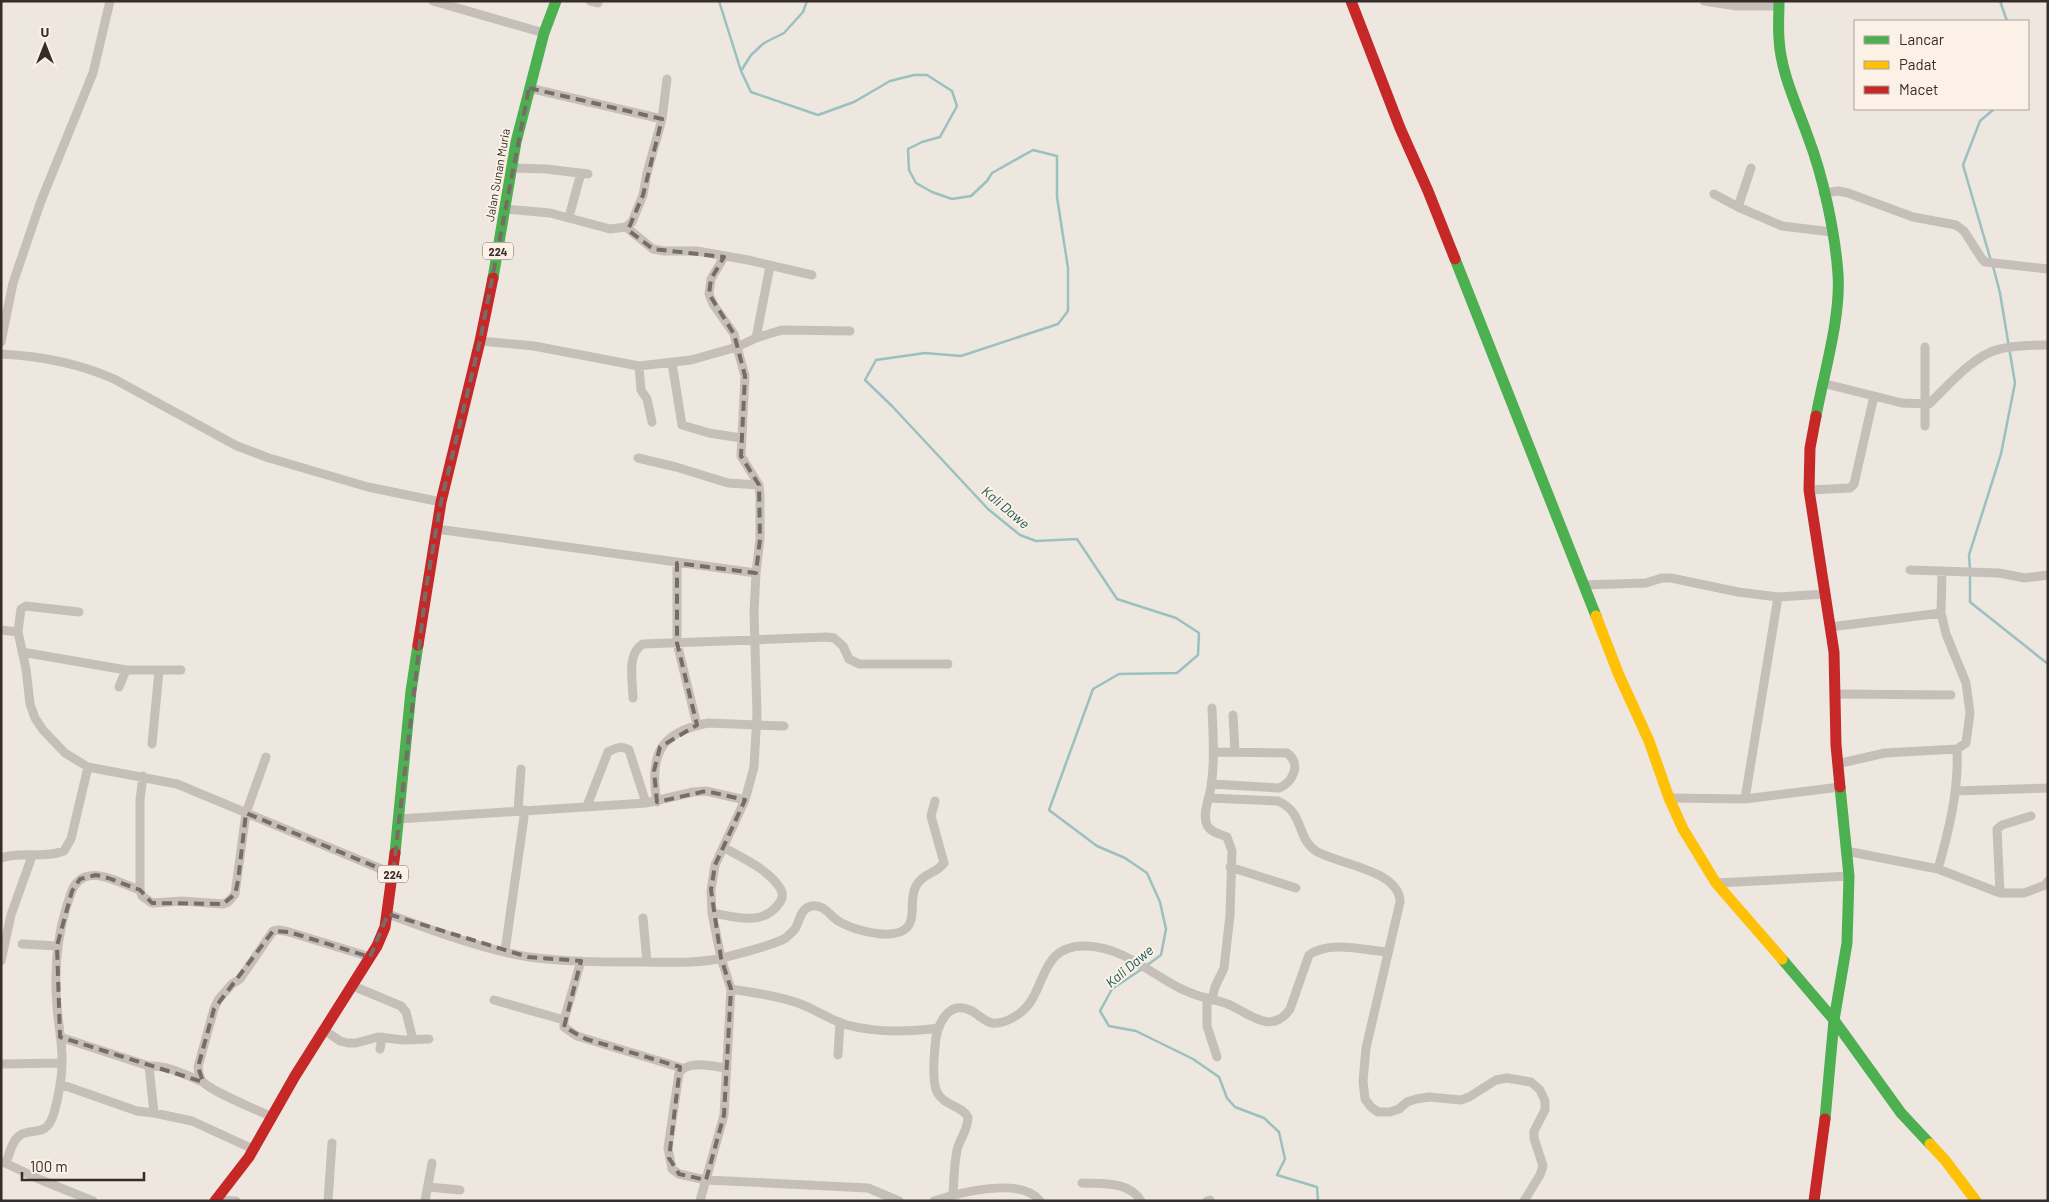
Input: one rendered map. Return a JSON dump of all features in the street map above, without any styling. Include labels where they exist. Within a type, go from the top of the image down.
[{"type":"street","points":[[1,342],[3,324],[13,284],[41,201],[93,73],[110,1]]},
{"type":"street","points":[[433,1],[544,32]]},
{"type":"street","name":"Jalan Sunan Muria","points":[[441,502],[480,341],[529,88],[544,32],[556,1]]},
{"type":"street","points":[[1351,1],[1618,673],[1649,741],[1669,798],[1683,829],[1716,883],[1834,1020],[1901,1112],[1945,1160],[1976,1201]]},
{"type":"street","points":[[1704,1],[1737,6],[1779,3],[1780,40],[1785,71],[1791,93],[1809,138],[1832,232],[1838,275],[1835,318],[1810,448],[1809,490],[1830,627],[1836,694],[1837,764],[1849,876],[1847,943],[1834,1020],[1824,1130],[1814,1201]]},
{"type":"street","points":[[505,209],[550,213],[610,229],[626,227],[632,222],[643,195],[662,119],[667,79]]},
{"type":"street","points":[[529,88],[662,119]]},
{"type":"street","points":[[512,168],[584,173],[569,217]]},
{"type":"street","points":[[1738,207],[1751,168]]},
{"type":"street","points":[[1823,193],[1838,191],[1913,217],[1956,225],[1964,232],[1982,260],[2000,264],[2048,269]]},
{"type":"street","points":[[1714,194],[1738,207],[1782,226],[1832,232]]},
{"type":"street","points":[[626,227],[653,249],[664,251],[698,251],[812,275]]},
{"type":"street","points":[[700,1201],[724,1115],[731,989],[721,958],[712,913],[711,890],[715,865],[745,800],[754,767],[757,724],[755,641],[756,573],[760,539],[759,485],[741,456],[745,376],[734,334],[713,304],[709,294],[711,279],[724,257]]},
{"type":"street","points":[[756,338],[770,266]]},
{"type":"street","points":[[480,341],[534,346],[639,366],[672,363],[737,348],[756,338],[782,330],[850,331]]},
{"type":"street","points":[[1822,383],[1902,403],[1930,404],[1960,374],[1985,356],[1999,349],[2048,344]]},
{"type":"street","points":[[1926,346],[1926,426]]},
{"type":"street","points":[[1,354],[20,355],[72,364],[94,370],[114,378],[237,446],[269,458],[368,487],[441,502]]},
{"type":"street","points":[[672,363],[682,425],[709,433],[741,438]]},
{"type":"street","points":[[639,366],[641,390],[647,399],[652,422]]},
{"type":"street","points":[[1809,490],[1850,488],[1854,484],[1874,396]]},
{"type":"street","points":[[638,458],[728,483],[759,485]]},
{"type":"street","name":"224","points":[[216,1200],[253,1149],[324,1030],[353,986],[382,933],[388,914],[393,874],[412,681],[441,502]]},
{"type":"street","points":[[436,529],[756,573]]},
{"type":"street","points":[[677,563],[677,643],[697,725]]},
{"type":"street","points":[[1910,570],[1999,573],[2025,578],[2048,575]]},
{"type":"street","points":[[1837,764],[1885,753],[1957,749],[1966,743],[1970,714],[1966,682],[1946,634],[1941,613],[1942,572]]},
{"type":"street","points":[[1583,585],[1646,583],[1662,578],[1671,578],[1738,592],[1778,597],[1826,594]]},
{"type":"street","points":[[1745,799],[1778,597]]},
{"type":"street","points":[[79,612],[26,606],[20,609],[19,614],[18,632],[30,704],[35,718],[43,730],[66,752],[88,767],[144,776],[177,784],[393,874]]},
{"type":"street","points":[[1830,627],[1941,613]]},
{"type":"street","points":[[1,630],[18,632]]},
{"type":"street","points":[[633,698],[632,659],[638,647],[643,644],[827,637],[834,638],[843,646],[849,659],[859,664],[948,664]]},
{"type":"street","points":[[22,652],[126,670],[181,670]]},
{"type":"street","points":[[118,687],[126,670]]},
{"type":"street","points":[[152,744],[159,671]]},
{"type":"street","points":[[1836,694],[1951,695]]},
{"type":"street","points":[[1212,708],[1213,752],[1211,784],[1205,817],[1206,825],[1211,830],[1226,837],[1232,851],[1230,915],[1224,968],[1210,999],[1208,1026],[1217,1057]]},
{"type":"street","points":[[1233,715],[1235,752]]},
{"type":"street","points":[[657,802],[655,761],[660,748],[674,736],[697,725],[708,723],[784,726]]},
{"type":"street","points":[[587,806],[608,752],[620,747],[625,747],[629,750],[646,803]]},
{"type":"street","points":[[1938,869],[1952,816],[1958,767],[1957,749]]},
{"type":"street","points":[[1211,784],[1279,788],[1288,784],[1296,764],[1287,753],[1213,752]]},
{"type":"street","points":[[144,776],[140,822],[140,890],[142,896],[152,903],[182,901],[223,904],[228,902],[234,894],[238,881],[246,813],[266,757]]},
{"type":"street","points":[[1,858],[12,855],[54,855],[64,851],[70,839],[88,767]]},
{"type":"street","points":[[505,951],[522,811],[521,769]]},
{"type":"street","points":[[1669,798],[1745,799],[1840,787]]},
{"type":"street","points":[[1955,791],[2048,788]]},
{"type":"street","points":[[398,819],[646,803],[657,802],[693,792],[706,791],[745,800]]},
{"type":"street","points":[[1209,798],[1278,801],[1286,804],[1299,821],[1302,833],[1315,850],[1350,862],[1396,887],[1400,895],[1400,902],[1366,1048],[1363,1081],[1365,1099],[1378,1112],[1390,1112],[1399,1109],[1407,1102],[1416,1098],[1430,1097],[1460,1100],[1469,1097],[1496,1080],[1506,1078],[1531,1082],[1540,1090],[1545,1101],[1545,1110],[1534,1131],[1534,1138],[1543,1166],[1540,1175],[1524,1201]]},
{"type":"street","points":[[388,914],[505,951],[528,956],[581,961],[678,962],[721,958],[782,941],[794,931],[803,910],[811,906],[820,906],[838,921],[861,931],[892,934],[904,930],[911,921],[912,897],[915,887],[923,876],[940,869],[944,863],[931,816],[935,801]]},
{"type":"street","points":[[2000,893],[1997,829],[2002,824],[2031,816]]},
{"type":"street","points":[[712,913],[759,919],[777,907],[782,900],[783,892],[780,886],[766,873],[723,847]]},
{"type":"street","points":[[1846,851],[1938,869],[2000,893],[2024,893],[2045,885],[2048,881]]},
{"type":"street","points":[[1,961],[11,915],[32,856]]},
{"type":"street","points":[[1230,867],[1296,888]]},
{"type":"street","points":[[93,1201],[41,1180],[4,1162],[20,1134],[42,1130],[49,1124],[54,1113],[62,1063],[56,1003],[58,946],[65,912],[75,884],[80,879],[96,875],[140,890]]},
{"type":"street","points":[[1716,883],[1849,876]]},
{"type":"street","points":[[643,918],[647,962]]},
{"type":"street","points":[[203,1082],[199,1075],[198,1067],[218,1000],[232,984],[240,979],[273,931],[289,932],[370,957]]},
{"type":"street","points":[[22,944],[58,946]]},
{"type":"street","points":[[953,1194],[957,1149],[966,1132],[968,1117],[964,1111],[944,1102],[936,1091],[935,1048],[941,1018],[952,1009],[963,1008],[994,1023],[1008,1020],[1021,1013],[1030,1002],[1046,966],[1054,957],[1073,946],[1102,948],[1138,961],[1185,992],[1228,1004],[1251,1018],[1260,1021],[1278,1021],[1290,1009],[1309,955],[1334,947],[1387,952]]},
{"type":"street","points":[[581,961],[564,1020],[564,1027],[577,1036],[682,1068],[691,1065],[727,1068]]},
{"type":"street","points":[[353,986],[401,1006],[406,1012],[413,1040]]},
{"type":"street","points":[[731,989],[763,992],[799,1003],[840,1022],[870,1029],[912,1032],[939,1028]]},
{"type":"street","points":[[494,1000],[564,1020]]},
{"type":"street","points":[[838,1055],[840,1022]]},
{"type":"street","points":[[324,1030],[340,1041],[348,1043],[382,1037],[413,1040],[429,1039]]},
{"type":"street","points":[[60,1037],[149,1066],[168,1068],[203,1082],[272,1117]]},
{"type":"street","points":[[380,1048],[382,1037]]},
{"type":"street","points":[[1,1064],[62,1063]]},
{"type":"street","points":[[149,1066],[154,1114]]},
{"type":"street","points":[[682,1068],[679,1072],[669,1158],[672,1168],[679,1174],[706,1180],[868,1188],[899,1201]]},
{"type":"street","points":[[60,1084],[137,1111],[192,1121],[253,1149]]},
{"type":"street","points":[[328,1201],[332,1143]]},
{"type":"street","points":[[425,1201],[432,1163]]},
{"type":"street","points":[[1082,1184],[1114,1185],[1126,1188],[1136,1192],[1141,1201]]},
{"type":"street","points":[[428,1187],[460,1190]]},
{"type":"street","points":[[934,1201],[953,1194],[983,1188],[1012,1189],[1033,1194],[1040,1201]]},
{"type":"street","points":[[216,1200],[236,1201]]},
{"type":"highlighted area","points":[[529,88],[662,119],[643,195],[628,230],[653,249],[724,257],[711,279],[709,294],[734,334],[745,376],[741,456],[759,485],[760,539],[756,573],[677,563],[677,643],[697,725],[660,747],[654,771],[657,802],[706,791],[745,800],[715,865],[711,890],[721,958],[731,989],[724,1115],[706,1180],[679,1174],[669,1158],[680,1067],[586,1039],[564,1027],[581,961],[528,957],[388,914],[370,957],[289,932],[273,931],[214,1009],[198,1067],[203,1082],[60,1037],[57,946],[72,891],[80,879],[96,875],[108,878],[140,890],[152,903],[223,904],[235,894],[246,813],[393,874],[426,588],[441,502],[480,341]]},
{"type":"waterway","name":"Kali Dawe","points":[[719,1],[741,71]]},
{"type":"waterway","name":"Kali Dawe","points":[[807,1],[803,12],[784,33],[764,43],[751,55],[741,71],[751,92],[818,115],[854,102],[890,81],[914,75],[927,75],[952,91],[957,106],[940,137],[922,142],[908,149],[909,170],[916,183],[932,192],[952,199],[971,196],[987,181],[992,173],[1033,150],[1057,156],[1057,197],[1068,268],[1068,311],[1058,324],[961,356],[925,353],[876,360],[865,380],[892,406],[988,509],[1020,535],[1036,541],[1077,539],[1117,599],[1176,618],[1199,633],[1198,655],[1177,673],[1119,674],[1093,689],[1049,810],[1097,846],[1125,858],[1147,873],[1160,902],[1166,929],[1161,955],[1146,966]]},
{"type":"waterway","points":[[2000,1],[2007,20]]},
{"type":"waterway","points":[[1991,261],[1963,165],[1980,121],[1993,110]]},
{"type":"waterway","points":[[1970,570],[1969,555],[2001,454],[2015,383],[2000,293],[1993,266]]},
{"type":"waterway","points":[[1970,575],[1970,602],[2048,664]]},
{"type":"waterway","name":"Kali Dawe","points":[[1142,969],[1112,989],[1100,1011],[1109,1026],[1136,1031],[1193,1059],[1219,1077],[1227,1098],[1235,1107],[1264,1118],[1279,1132],[1285,1159],[1277,1175],[1317,1187],[1318,1201]]},
{"type":"traffic: fast","points":[[493,278],[516,142],[544,33],[556,1]]},
{"type":"traffic: fast","points":[[1779,1],[1780,52],[1790,89],[1813,152],[1828,204],[1838,274],[1837,308],[1816,416]]},
{"type":"traffic: fast","points":[[1455,259],[1596,616]]},
{"type":"traffic: fast","points":[[395,853],[411,691],[418,645]]},
{"type":"traffic: fast","points":[[1825,1119],[1834,1020],[1847,943],[1849,876],[1840,787]]},
{"type":"traffic: fast","points":[[1782,959],[1834,1020],[1901,1113],[1930,1144]]},
{"type":"traffic: slow","points":[[1596,616],[1618,673],[1649,741],[1669,798],[1683,829],[1716,883],[1782,959]]},
{"type":"traffic: slow","points":[[1930,1144],[1945,1160],[1976,1201]]},
{"type":"traffic: jam","points":[[1351,1],[1400,128],[1455,259]]},
{"type":"traffic: jam","points":[[418,645],[441,502],[480,341],[493,278]]},
{"type":"traffic: jam","points":[[1816,416],[1810,448],[1809,490],[1834,652],[1836,745],[1840,787]]},
{"type":"traffic: jam","points":[[215,1201],[249,1157],[295,1076],[377,946],[385,927],[395,853]]},
{"type":"traffic: jam","points":[[1814,1201],[1825,1119]]}]
